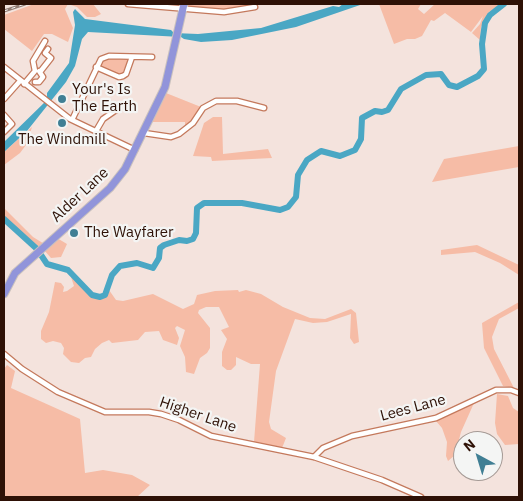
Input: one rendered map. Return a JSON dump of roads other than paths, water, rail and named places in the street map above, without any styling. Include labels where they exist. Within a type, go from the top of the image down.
[{"type":"highway","name":"Alder Lane","points":[[4,294],[13,276],[38,251],[110,188],[125,169],[165,87],[184,7]]},
{"type":"street","points":[[128,4],[173,6],[224,12],[256,7]]},
{"type":"street","points":[[35,82],[39,82],[42,77],[33,61],[45,41]]},
{"type":"street","points":[[4,99],[51,58],[45,53],[48,49]]},
{"type":"street","points":[[72,120],[96,67],[104,56],[152,57]]},
{"type":"street","points":[[96,67],[118,77],[123,76],[126,74],[132,57]]},
{"type":"street","points":[[4,67],[42,99],[72,120],[135,150]]},
{"type":"street","points":[[144,133],[170,137],[180,134],[193,123],[203,108],[216,100],[237,101],[264,108]]},
{"type":"street","points":[[96,131],[103,119],[113,112]]},
{"type":"street","points":[[4,115],[12,124],[4,132]]},
{"type":"street","name":"Higher Lane","points":[[4,354],[22,369],[58,392],[105,412],[149,412],[161,414],[179,420],[211,436],[314,457],[382,480],[421,497]]},
{"type":"street","name":"Lees Lane","points":[[314,457],[323,448],[352,436],[436,418],[496,390],[512,390],[519,393]]},
{"type":"water","points":[[343,4],[363,4],[296,27],[232,40],[201,42],[181,37],[88,32],[82,39],[75,66],[66,82],[27,131],[4,152],[4,142],[47,100],[47,93],[69,63],[75,25],[73,12],[75,9],[85,19],[171,30],[174,33],[198,34],[261,28],[333,6],[339,7]]},
{"type":"waterway","points":[[4,219],[37,249],[47,264],[68,270],[92,295],[100,297],[105,295],[112,275],[120,266],[137,263],[153,268],[159,258],[160,248],[164,245],[179,240],[187,241],[193,239],[196,233],[197,208],[204,203],[242,203],[280,210],[288,207],[296,197],[298,175],[307,160],[321,151],[340,156],[355,150],[361,139],[362,118],[375,111],[382,112],[388,110],[401,89],[426,75],[441,74],[449,85],[457,87],[478,76],[484,69],[482,44],[485,23],[490,15],[504,4]]},
{"type":"railway","points":[[4,11],[25,4]]},
{"type":"place","name":"Your's Is The Earth","points":[[62,99]]},
{"type":"place","name":"The Windmill","points":[[62,123]]},
{"type":"place","name":"The Wayfarer","points":[[74,233]]}]
